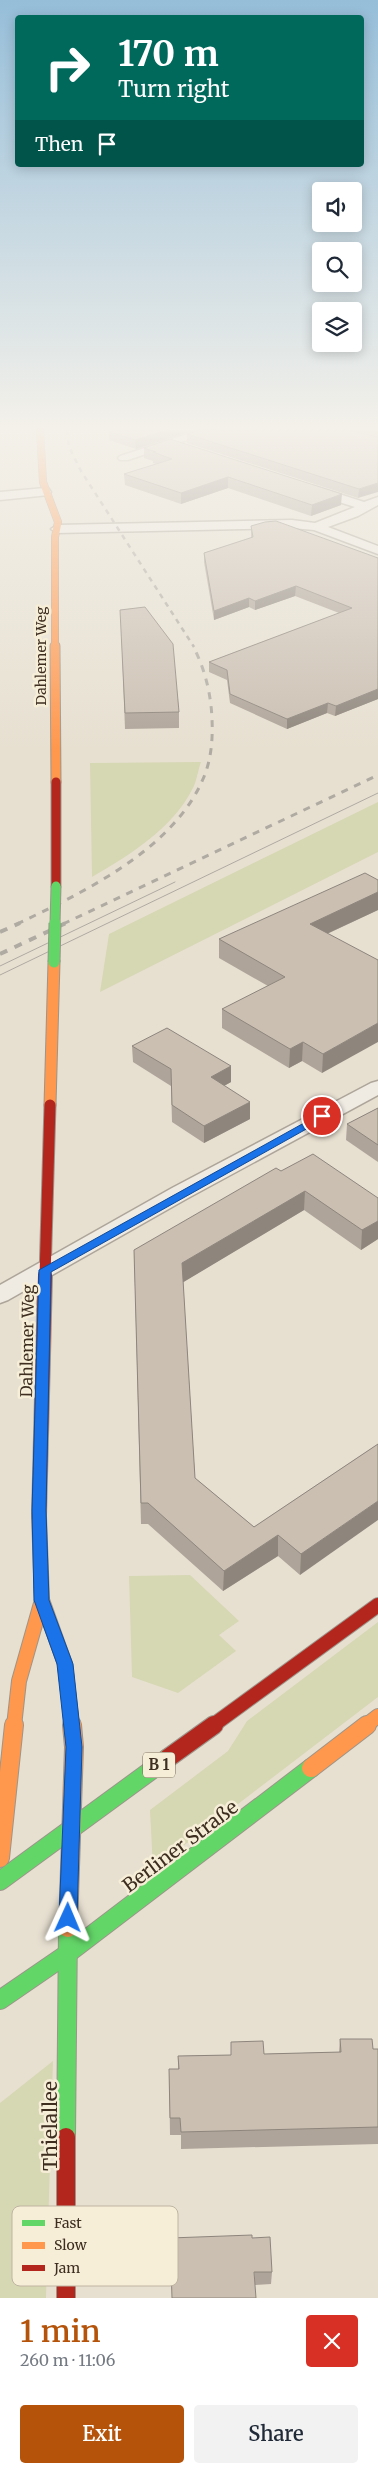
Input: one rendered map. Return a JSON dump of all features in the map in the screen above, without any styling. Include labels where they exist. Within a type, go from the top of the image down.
[{"type":"main road","name":"Dahlemer Weg","points":[[0,1858],[19,1681],[42,1600],[39,1510],[56,886],[57,537]]},
{"type":"main road","name":"Dahlemer Weg","points":[[42,1600],[65,1664],[74,1747],[67,1954]]},
{"type":"main road","name":"B 1","points":[[0,1881],[378,1605]]},
{"type":"main road","name":"Berliner Straße","points":[[0,2000],[67,1954],[378,1716]]},
{"type":"main road","name":"Thielallee","points":[[66,2206],[67,1954]]},
{"type":"street","points":[[344,537],[378,550]]},
{"type":"street","points":[[0,1295],[221,1170],[378,1087]]},
{"type":"green space","points":[[201,762],[193,788],[174,816],[135,850],[92,877],[90,763]]},
{"type":"green space","points":[[378,802],[378,852],[100,992],[109,934]]},
{"type":"green space","points":[[190,1575],[239,1621],[219,1635],[236,1651],[178,1693],[132,1677],[129,1576]]},
{"type":"green space","points":[[378,1622],[378,1697],[153,1869],[150,1810],[228,1751],[247,1721]]},
{"type":"green space","points":[[53,2061],[49,2206],[12,2206],[12,2286],[46,2286],[46,2298],[0,2298],[0,2103]]},
{"type":"building","points":[[252,537],[321,537],[378,558],[378,689],[336,706],[328,703],[287,719],[230,694],[227,670],[209,662],[352,608],[296,586],[255,601],[249,598],[214,611],[204,553]]},
{"type":"building","points":[[145,607],[173,644],[179,712],[125,713],[120,610]]},
{"type":"building","points":[[365,873],[378,880],[378,892],[310,924],[378,960],[378,1023],[323,1054],[303,1042],[290,1049],[222,1009],[285,977],[219,939]]},
{"type":"building","points":[[167,1028],[231,1066],[211,1077],[250,1102],[204,1126],[172,1105],[171,1069],[132,1046]]},
{"type":"building","points":[[378,1108],[378,1145],[347,1124]]},
{"type":"building","points":[[313,1154],[378,1198],[378,1221],[362,1230],[305,1191],[182,1263],[195,1478],[254,1527],[378,1444],[378,1501],[301,1554],[278,1535],[224,1571],[148,1503],[141,1503],[134,1250],[276,1168],[281,1171]]},
{"type":"building","points":[[340,2039],[372,2039],[373,2049],[378,2049],[378,2127],[181,2132],[180,2118],[170,2118],[169,2069],[179,2069],[178,2056],[231,2055],[231,2042],[263,2041],[264,2054],[341,2052]]},
{"type":"building","points":[[252,2235],[252,2238],[270,2237],[272,2272],[254,2272],[256,2298],[172,2298],[172,2286],[178,2286],[178,2238]]},
{"type":"tram line","points":[[0,975],[378,793]]},
{"type":"tram line","points":[[0,966],[175,882]]},
{"type":"railway","points":[[124,537],[194,647]]},
{"type":"railway","points":[[17,924],[97,883],[123,866],[148,848],[170,827],[189,804],[206,772],[210,758],[212,735],[209,691],[201,664],[193,646]]},
{"type":"railway","points":[[63,924],[378,775]]},
{"type":"railway","points":[[0,932],[20,923]]},
{"type":"railway","points":[[0,954],[66,923]]},
{"type":"traffic: fast","points":[[54,962],[56,886]]},
{"type":"traffic: fast","points":[[0,1881],[168,1758]]},
{"type":"traffic: fast","points":[[0,2000],[67,1954],[311,1768]]},
{"type":"traffic: fast","points":[[66,2137],[68,1928]]},
{"type":"traffic: slow","points":[[55,537],[56,782]]},
{"type":"traffic: slow","points":[[50,1105],[54,962]]},
{"type":"traffic: slow","points":[[0,1858],[19,1681],[42,1600],[39,1516]]},
{"type":"traffic: slow","points":[[42,1600],[65,1664],[74,1747],[68,1928]]},
{"type":"traffic: slow","points":[[311,1768],[378,1716]]},
{"type":"traffic: jam","points":[[56,782],[56,886]]},
{"type":"traffic: jam","points":[[39,1516],[50,1105]]},
{"type":"traffic: jam","points":[[168,1758],[378,1605]]},
{"type":"traffic: jam","points":[[66,2137],[66,2206]]},
{"type":"traffic: jam","points":[[66,2286],[66,2298]]},
{"type":"route","points":[[68,1918],[74,1747],[65,1664],[42,1600],[39,1510],[45,1270],[180,1193],[322,1116]]}]
